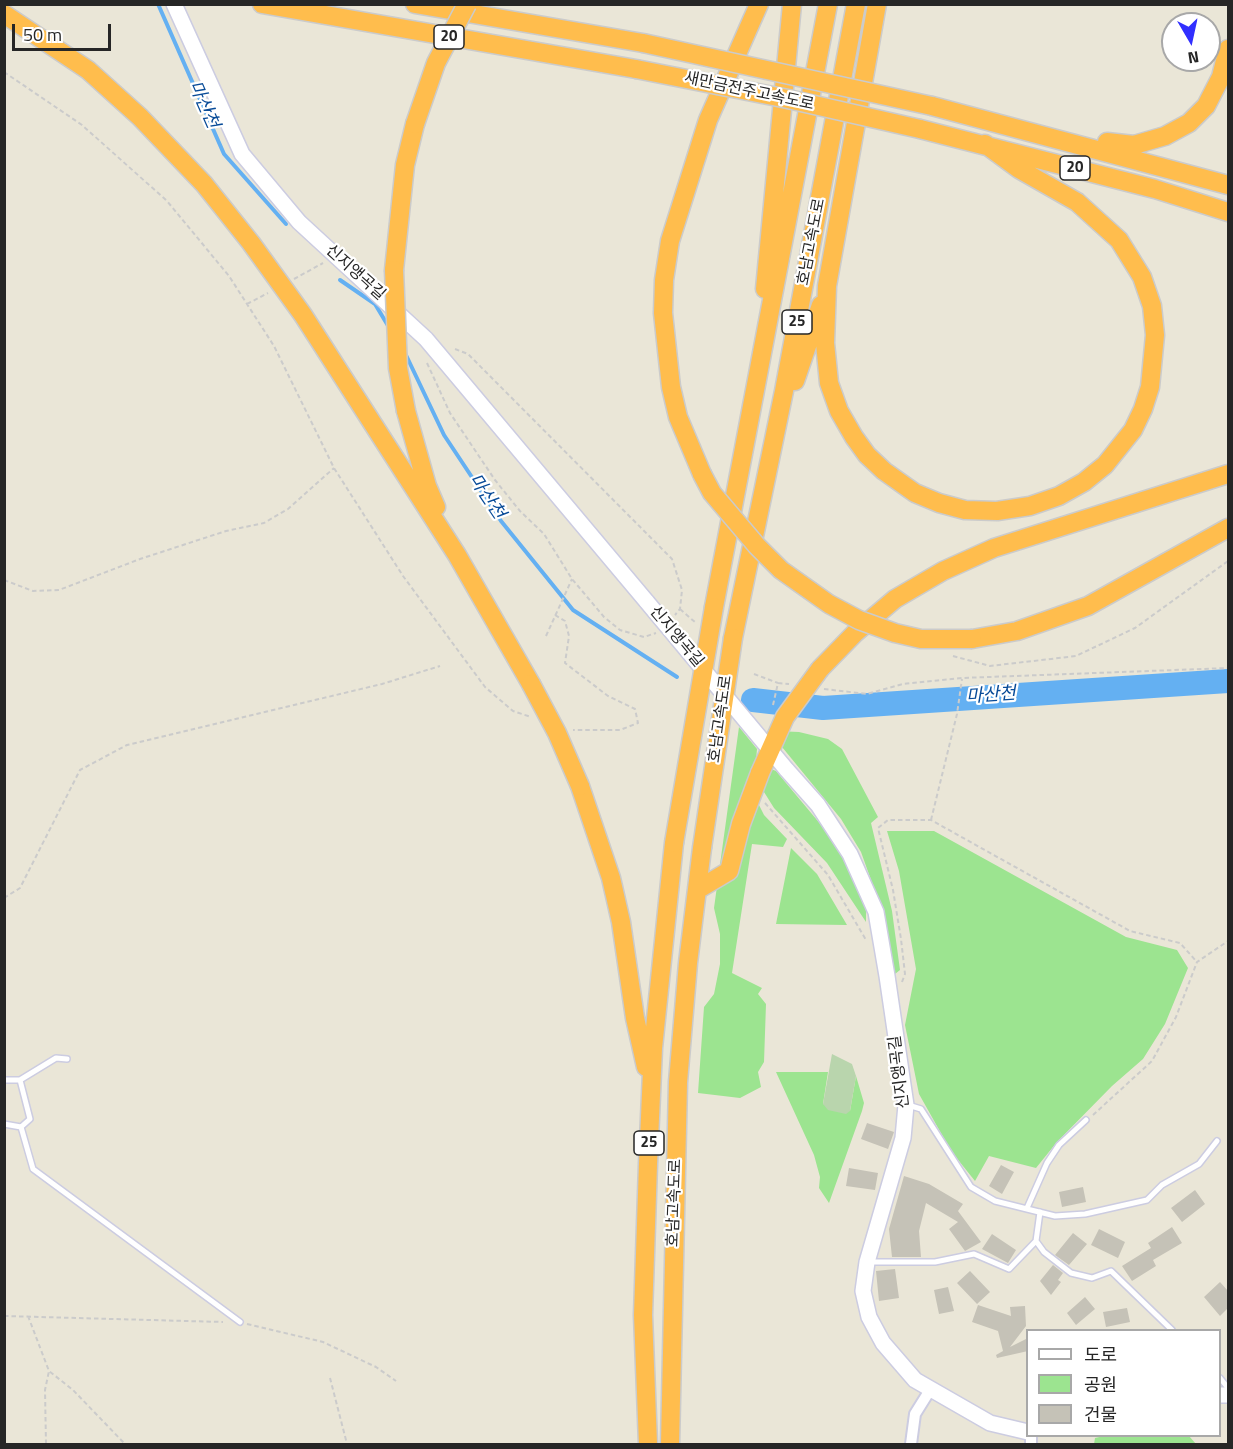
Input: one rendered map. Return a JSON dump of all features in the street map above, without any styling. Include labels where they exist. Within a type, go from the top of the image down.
[{"type":"highway","name":"새만금전주고속도로","points":[[262,4],[636,69],[788,99],[985,144],[1155,189],[1228,212]]},
{"type":"highway","name":"새만금전주고속도로","points":[[415,4],[643,43],[932,106],[1053,136],[1228,184]]},
{"type":"highway","points":[[457,555],[427,486],[406,411],[398,368],[394,270],[405,165],[415,124],[436,63],[467,4]]},
{"type":"highway","points":[[759,4],[708,120],[680,203],[670,241],[663,313],[671,387],[678,417],[712,493],[757,546],[789,577],[829,604],[859,620],[895,633],[921,639],[972,639],[1017,631],[1088,606],[1228,528]]},
{"type":"highway","points":[[754,398],[792,4]]},
{"type":"highway","name":"호남고속도로","points":[[648,1444],[643,1315],[651,1091],[663,929],[674,843],[714,608],[828,4]]},
{"type":"highway","name":"호남고속도로","points":[[670,1444],[678,1082],[702,848],[733,638],[772,449],[856,4]]},
{"type":"highway","points":[[877,6],[827,286],[825,343],[829,383],[839,411],[867,455],[900,483],[939,503],[965,510],[997,511],[1030,506],[1059,496],[1084,482],[1105,465],[1133,430],[1150,387],[1155,334],[1152,306],[1142,277],[1119,240],[1077,202],[1019,169],[985,144]]},
{"type":"highway","points":[[4,14],[88,70],[140,117],[204,184],[251,243],[303,315],[457,555],[531,684],[557,733],[580,786],[611,878],[621,922],[634,1018],[651,1091]]},
{"type":"highway","points":[[1053,136],[1134,145],[1165,136],[1189,123],[1206,106],[1221,77],[1228,49]]},
{"type":"highway","points":[[772,449],[827,286]]},
{"type":"highway","points":[[697,890],[729,871],[741,824],[760,773],[785,717],[820,669],[855,633],[895,600],[943,571],[994,548],[1228,474]]},
{"type":"street","name":"신지앵곡길","points":[[174,4],[242,154],[299,222],[426,339],[786,769],[819,805],[850,854],[876,912],[906,1105],[903,1138],[867,1262],[863,1291],[869,1317],[883,1343],[915,1380],[990,1423],[1026,1433]]},
{"type":"street","points":[[911,1444],[915,1413],[930,1390]]},
{"type":"lane","points":[[4,1080],[20,1080],[56,1058],[67,1059]]},
{"type":"lane","points":[[20,1080],[30,1119],[21,1127]]},
{"type":"lane","points":[[906,1105],[921,1109],[971,1187],[995,1201],[1056,1216],[1085,1214],[1147,1200],[1162,1185],[1199,1164],[1217,1142]]},
{"type":"lane","points":[[1027,1208],[1047,1162],[1059,1144],[1086,1120]]},
{"type":"lane","points":[[4,1124],[21,1127]]},
{"type":"lane","points":[[21,1127],[33,1169],[240,1322]]},
{"type":"lane","points":[[867,1262],[935,1262],[974,1254],[1009,1269],[1036,1241],[1040,1212]]},
{"type":"lane","points":[[1036,1241],[1044,1252],[1071,1273],[1092,1278],[1111,1271],[1171,1329]]},
{"type":"path","points":[[4,72],[82,125],[167,201],[229,276],[274,346],[334,468],[403,576],[485,687],[513,711],[531,717]]},
{"type":"path","points":[[291,280],[335,256]]},
{"type":"path","points":[[247,304],[269,292]]},
{"type":"path","points":[[4,580],[33,591],[59,590],[140,559],[226,531],[264,523],[288,509],[334,468]]},
{"type":"path","points":[[950,655],[990,666],[1076,656],[1135,628],[1228,561]]},
{"type":"path","points":[[546,636],[572,579]]},
{"type":"path","points":[[681,609],[696,623]]},
{"type":"path","points":[[555,615],[565,621],[569,636],[565,663],[608,696],[635,709],[638,723],[620,730],[569,730]]},
{"type":"path","points":[[4,898],[20,888],[80,770],[117,750],[127,745],[382,684],[440,666]]},
{"type":"path","points":[[822,688],[867,694],[903,684],[962,678],[1228,668]]},
{"type":"path","points":[[754,674],[778,683],[789,684]]},
{"type":"path","points":[[932,819],[957,714],[962,678]]},
{"type":"path","points":[[772,711],[778,683]]},
{"type":"path","points":[[764,800],[772,814],[828,875],[869,946]]},
{"type":"path","points":[[902,983],[905,974],[900,929],[878,828],[888,820],[932,819],[1130,931],[1180,943],[1197,962]]},
{"type":"path","points":[[1086,1120],[1152,1061],[1176,1017],[1197,962],[1228,941]]},
{"type":"path","points":[[28,1315],[43,1361],[49,1371],[73,1390],[125,1444]]},
{"type":"path","points":[[4,1316],[240,1322],[323,1341],[376,1367],[396,1381]]},
{"type":"path","points":[[46,1444],[45,1390],[49,1371]]},
{"type":"path","points":[[330,1378],[347,1444]]},
{"type":"green space","points":[[739,727],[757,749],[753,793],[764,815],[787,839],[783,847],[752,844],[732,973],[762,988],[758,994],[766,1004],[764,1062],[758,1072],[761,1087],[740,1098],[698,1093],[704,1007],[714,994],[720,964],[720,934],[714,908]]},
{"type":"green space","points":[[776,731],[799,732],[828,739],[842,749],[878,817],[871,823],[892,911],[900,970],[895,974],[885,919],[861,852],[841,819],[773,736]]},
{"type":"green space","points":[[766,767],[776,771],[832,838],[849,869],[866,909],[866,922],[827,863],[774,808],[764,792]]},
{"type":"green space","points":[[887,831],[934,831],[1126,937],[1177,950],[1188,968],[1165,1024],[1143,1059],[1112,1086],[1057,1142],[1036,1168],[989,1156],[975,1181],[951,1151],[919,1094],[905,1025],[916,969],[899,871]]},
{"type":"green space","points":[[791,848],[817,874],[847,925],[776,924]]},
{"type":"green space","points":[[832,1054],[852,1064],[856,1076],[850,1111],[846,1114],[828,1110],[823,1104]]},
{"type":"green space","points":[[776,1072],[828,1072],[823,1104],[850,1111],[856,1076],[864,1103],[829,1203],[819,1188],[820,1177],[814,1155]]},
{"type":"green space","points":[[1190,1437],[1196,1444],[1094,1444],[1095,1438]]},
{"type":"building","points":[[867,1123],[894,1132],[888,1149],[861,1139]]},
{"type":"building","points":[[1001,1165],[1014,1172],[1002,1194],[989,1186]]},
{"type":"building","points":[[849,1168],[878,1173],[875,1190],[846,1186]]},
{"type":"building","points":[[904,1176],[929,1184],[963,1204],[958,1211],[981,1242],[965,1251],[949,1229],[958,1222],[926,1203],[919,1231],[921,1257],[892,1257],[889,1229]]},
{"type":"building","points":[[1083,1187],[1086,1202],[1062,1207],[1059,1192]]},
{"type":"building","points":[[1195,1190],[1205,1204],[1182,1222],[1171,1208]]},
{"type":"building","points":[[1172,1227],[1182,1243],[1153,1260],[1156,1266],[1132,1281],[1122,1266],[1151,1248],[1148,1243]]},
{"type":"building","points":[[1099,1229],[1125,1242],[1118,1258],[1091,1245]]},
{"type":"building","points":[[1073,1233],[1087,1244],[1069,1265],[1055,1255]]},
{"type":"building","points":[[992,1234],[1016,1250],[1008,1263],[982,1249]]},
{"type":"building","points":[[1053,1265],[1063,1273],[1058,1280],[1061,1282],[1051,1295],[1040,1281]]},
{"type":"building","points":[[895,1269],[899,1298],[879,1301],[876,1271]]},
{"type":"building","points":[[970,1271],[990,1292],[977,1304],[957,1283]]},
{"type":"building","points":[[1220,1282],[1228,1291],[1228,1308],[1220,1316],[1204,1297]]},
{"type":"building","points":[[948,1287],[954,1311],[939,1314],[934,1290]]},
{"type":"building","points":[[1085,1297],[1095,1309],[1076,1325],[1067,1313]]},
{"type":"building","points":[[978,1305],[1011,1316],[1010,1307],[1025,1306],[1026,1326],[1010,1347],[1026,1339],[1026,1351],[997,1358],[996,1355],[1003,1351],[998,1331],[972,1322]]},
{"type":"building","points":[[1127,1308],[1130,1322],[1106,1327],[1103,1312]]},
{"type":"waterway","name":"마산천","points":[[158,4],[224,154],[286,224]]},
{"type":"waterway","name":"마산천","points":[[340,280],[375,304],[390,329]]},
{"type":"waterway","name":"마산천","points":[[405,353],[444,435],[501,521],[573,610],[677,677]]},
{"type":"waterway","name":"마산천","points":[[753,700],[823,708],[1228,681]]}]
